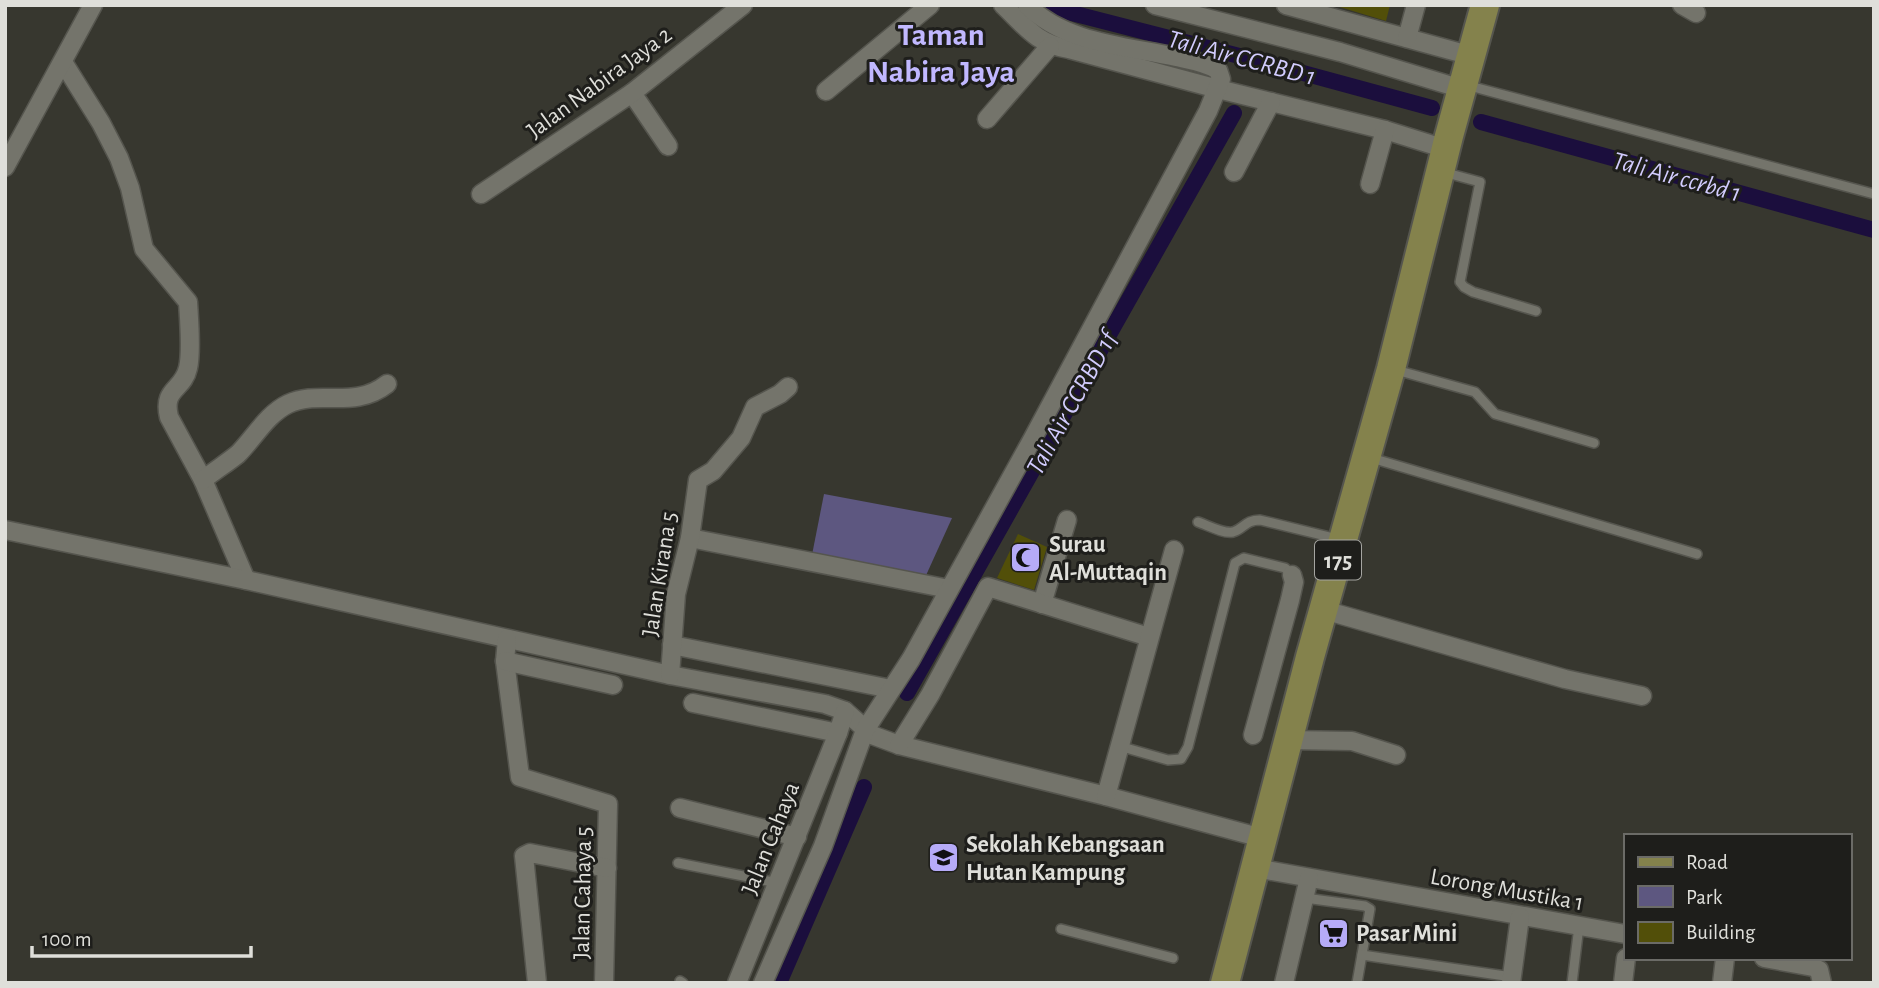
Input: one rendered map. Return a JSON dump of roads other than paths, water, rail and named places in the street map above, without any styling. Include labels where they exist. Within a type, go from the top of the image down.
[{"type":"main road","name":"175","points":[[1225,983],[1288,740],[1391,369],[1485,5]]},
{"type":"street","points":[[5,167],[93,5]]},
{"type":"street","name":"Jalan Nabira Jaya 2","points":[[481,194],[632,93],[743,5]]},
{"type":"street","points":[[826,90],[930,5]]},
{"type":"street","points":[[1003,5],[1050,46],[1385,130],[1445,153]]},
{"type":"street","points":[[763,983],[823,846],[865,730],[911,659],[1033,438],[1218,89],[1221,73],[1212,66],[1072,33],[1047,22],[1027,5]]},
{"type":"street","points":[[1155,5],[1340,52],[1461,93]]},
{"type":"street","points":[[1286,5],[1472,55]]},
{"type":"street","points":[[1407,38],[1416,5]]},
{"type":"street","points":[[987,120],[1050,46]]},
{"type":"street","points":[[63,62],[119,158],[130,188],[144,249],[188,302],[188,372],[168,396],[167,410],[203,480],[246,580]]},
{"type":"street","points":[[632,93],[668,146]]},
{"type":"street","points":[[1234,172],[1271,102]]},
{"type":"street","points":[[1370,184],[1385,130]]},
{"type":"street","points":[[203,480],[237,454],[284,406],[306,400],[370,395],[387,384]]},
{"type":"street","name":"Jalan Kirana 5","points":[[670,675],[676,594],[691,538],[698,480],[713,471],[741,438],[755,407],[788,387]]},
{"type":"street","points":[[1042,604],[1067,520]]},
{"type":"street","points":[[5,530],[246,580],[670,675],[825,704],[845,711],[872,735],[900,745],[1262,838]]},
{"type":"street","points":[[691,538],[949,589]]},
{"type":"street","points":[[1106,796],[1174,551]]},
{"type":"street","points":[[1253,735],[1290,600],[1294,582],[1292,575]]},
{"type":"street","points":[[900,745],[930,695],[985,589],[992,587],[1149,637]]},
{"type":"street","points":[[1324,610],[1565,679],[1642,696]]},
{"type":"street","points":[[508,639],[505,660],[613,685]]},
{"type":"street","points":[[672,645],[891,689]]},
{"type":"street","points":[[1277,648],[1311,657]]},
{"type":"street","name":"Jalan Cahaya 5","points":[[505,660],[520,777],[608,804],[604,983]]},
{"type":"street","points":[[693,704],[838,733]]},
{"type":"street","name":"Jalan Cahaya","points":[[737,983],[845,711]]},
{"type":"street","points":[[1288,740],[1352,741],[1396,755]]},
{"type":"street","points":[[680,808],[797,837]]},
{"type":"street","points":[[537,983],[524,856],[530,853],[607,868]]},
{"type":"street","name":"Lorong Mustika 1","points":[[1255,868],[1624,934]]},
{"type":"street","points":[[1284,983],[1309,878]]},
{"type":"street","points":[[1511,980],[1520,917]]},
{"type":"street","points":[[1623,983],[1626,960]]},
{"type":"street","points":[[1722,983],[1725,960]]},
{"type":"street","points":[[1777,960],[1804,964],[1821,977]]},
{"type":"lane","points":[[1461,93],[1874,194]]},
{"type":"lane","points":[[1445,153],[1480,182],[1460,282],[1473,292],[1536,311]]},
{"type":"lane","points":[[1391,369],[1466,388],[1480,396],[1494,414],[1594,443]]},
{"type":"lane","points":[[1367,457],[1697,554]]},
{"type":"lane","points":[[1198,522],[1235,532],[1247,522],[1260,520],[1344,540]]},
{"type":"lane","points":[[1119,746],[1168,760],[1181,760],[1188,747],[1235,563],[1244,558],[1285,568],[1292,575]]},
{"type":"lane","points":[[678,863],[778,883]]},
{"type":"lane","points":[[1305,898],[1365,906],[1370,909],[1357,983]]},
{"type":"lane","points":[[1572,983],[1579,926]]},
{"type":"lane","points":[[1061,929],[1173,958]]},
{"type":"lane","points":[[1362,955],[1511,980]]},
{"type":"waterway","name":"Tali Air CCRBD 1","points":[[1052,5],[1056,9],[1432,108]]},
{"type":"waterway","name":"Tali Air CCRBD 1f","points":[[907,693],[1234,113]]},
{"type":"waterway","name":"Tali Air ccrbd 1","points":[[1481,122],[1874,230]]},
{"type":"waterway","name":"Tali Air CCRBD 1f","points":[[779,983],[864,787]]},
{"type":"place","name":"Surau Al-Muttaqin","points":[[1026,558]]},
{"type":"place","name":"Sekolah Kebangsaan Hutan Kampung","points":[[943,858]]},
{"type":"place","name":"Pasar Mini","points":[[1333,933]]},
{"type":"district","name":"Taman Nabira Jaya","points":[[941,52]]}]
